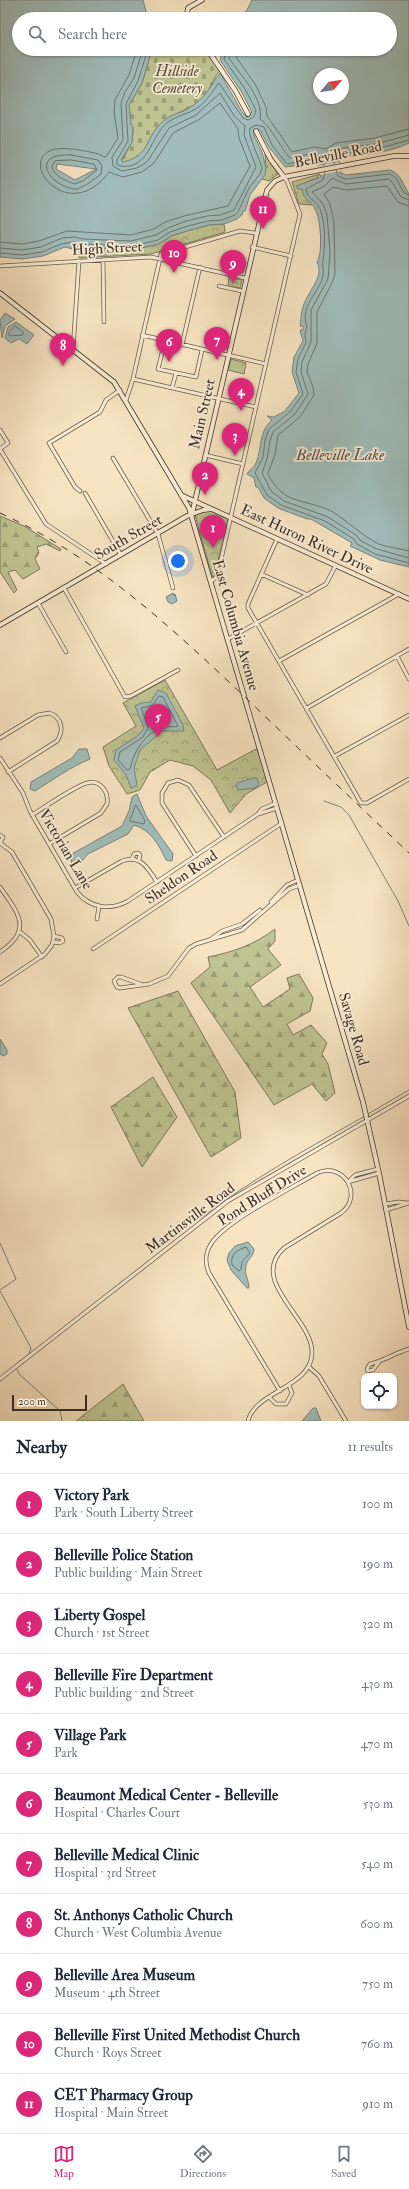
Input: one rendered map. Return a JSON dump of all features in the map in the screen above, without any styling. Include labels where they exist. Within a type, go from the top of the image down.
[{"type":"street","points":[[187,12],[188,8],[202,0]]},
{"type":"street","points":[[212,56],[235,90],[248,114]]},
{"type":"street","points":[[212,581],[217,577],[300,214],[288,181],[271,160],[256,131]]},
{"type":"street","name":"Belleville Road","points":[[274,182],[284,177],[339,166],[394,156],[409,156]]},
{"type":"street","name":"Main Street","points":[[192,514],[264,195],[274,182]]},
{"type":"street","name":"High Street","points":[[0,266],[144,257],[161,258],[165,252],[240,230],[256,233]]},
{"type":"street","points":[[252,247],[291,256]]},
{"type":"street","points":[[126,400],[133,379],[161,258],[246,278]]},
{"type":"street","points":[[103,260],[104,322]]},
{"type":"street","points":[[73,349],[79,261]]},
{"type":"street","points":[[182,344],[200,267]]},
{"type":"street","points":[[219,286],[242,291]]},
{"type":"street","points":[[0,293],[108,376],[120,390],[192,514]]},
{"type":"street","points":[[142,335],[266,364]]},
{"type":"street","points":[[165,341],[158,369],[196,377],[202,350]]},
{"type":"street","points":[[172,388],[176,373]]},
{"type":"street","points":[[133,379],[256,407]]},
{"type":"street","points":[[80,491],[75,487],[49,443],[100,412],[106,400],[120,390]]},
{"type":"street","points":[[0,430],[8,443],[0,449],[46,524],[106,564]]},
{"type":"street","points":[[205,455],[243,464]]},
{"type":"street","points":[[113,458],[158,534],[173,588]]},
{"type":"street","points":[[85,493],[121,554]]},
{"type":"street","name":"East Huron River Drive","points":[[181,494],[409,599]]},
{"type":"street","name":"South Street","points":[[0,625],[192,514],[203,510],[213,509]]},
{"type":"street","name":"East Columbia Avenue","points":[[192,514],[258,742]]},
{"type":"street","points":[[277,539],[248,604],[251,613],[360,802],[364,804],[409,779]]},
{"type":"street","points":[[228,640],[328,583],[336,565]]},
{"type":"street","points":[[261,574],[308,595]]},
{"type":"street","points":[[64,588],[125,697],[131,696],[178,670]]},
{"type":"street","points":[[279,661],[399,594]]},
{"type":"street","points":[[38,603],[66,652]]},
{"type":"street","points":[[307,708],[409,649]]},
{"type":"street","points":[[397,656],[409,679]]},
{"type":"street","points":[[0,738],[44,714],[54,715],[61,724],[61,733],[57,741],[8,772]]},
{"type":"street","points":[[334,756],[409,715]]},
{"type":"street","name":"Savage Road","points":[[258,742],[367,1120],[409,1327]]},
{"type":"street","name":"Victorian Lane","points":[[0,758],[22,793],[32,815],[75,888],[85,900],[99,906],[110,907],[122,904],[258,814],[277,808]]},
{"type":"street","points":[[196,856],[162,803],[162,793],[168,783],[180,780],[189,785],[224,837]]},
{"type":"street","points":[[32,815],[87,783],[96,783],[105,790],[107,804],[102,813],[49,844]]},
{"type":"street","name":"Victorian Lane","points":[[258,814],[262,808],[276,803]]},
{"type":"street","name":"Sheldon Road","points":[[93,949],[282,823]]},
{"type":"street","points":[[0,835],[3,837],[0,843],[12,852],[51,919],[54,936],[53,942],[42,956],[0,984]]},
{"type":"street","points":[[132,859],[134,854],[137,853],[140,855],[139,860]]},
{"type":"street","points":[[75,888],[122,861],[132,859],[139,860],[147,866],[157,882]]},
{"type":"street","points":[[143,985],[121,977],[118,977],[114,982],[117,987],[120,988],[143,985],[156,982],[168,976],[189,948],[209,940],[234,933],[248,926],[287,885],[298,880]]},
{"type":"street","points":[[209,940],[217,934],[252,918],[289,889],[300,885]]},
{"type":"street","points":[[0,887],[18,918],[20,932],[14,942],[0,952]]},
{"type":"street","points":[[97,919],[99,906]]},
{"type":"street","points":[[232,928],[234,933]]},
{"type":"street","points":[[20,932],[30,940],[42,956]]},
{"type":"street","points":[[53,942],[60,943],[63,941],[62,938],[54,936]]},
{"type":"street","name":"Martinsville Road","points":[[0,1379],[228,1201],[409,1096]]},
{"type":"street","name":"Pond Bluff Drive","points":[[280,1391],[209,1273],[206,1263],[207,1251],[214,1239],[244,1216],[317,1173],[327,1170],[334,1171],[342,1175],[348,1182]]},
{"type":"street","points":[[248,1421],[254,1409],[280,1391],[308,1367],[312,1356],[311,1344],[276,1284],[273,1272],[275,1260],[284,1248],[346,1209],[351,1196],[348,1182],[378,1171]]},
{"type":"street","points":[[385,1204],[399,1202],[409,1203]]},
{"type":"street","points":[[386,1210],[409,1203]]},
{"type":"street","points":[[379,1362],[396,1353],[409,1349]]},
{"type":"street","points":[[308,1367],[319,1376],[346,1421]]},
{"type":"street","points":[[270,1398],[276,1404],[286,1404],[292,1393],[288,1384]]},
{"type":"green space","name":"Hillside Cemetery","points":[[150,56],[210,56],[220,71],[216,75],[204,97],[199,102],[161,123],[139,156],[128,162],[121,162],[132,142],[133,127],[131,125],[129,105],[142,83]]},
{"type":"green space","points":[[265,154],[278,174],[269,181],[262,179],[266,168]]},
{"type":"green space","points":[[320,174],[317,178],[297,186],[302,189],[312,205],[299,204],[292,182]]},
{"type":"green space","points":[[224,224],[225,232],[151,254],[79,258],[78,247],[132,250],[159,244],[171,236],[190,230],[209,225]]},
{"type":"green space","points":[[239,260],[246,262],[243,273],[228,270],[230,265],[230,269],[237,271]]},
{"type":"green space","points":[[229,277],[242,280],[240,288],[228,286]]},
{"type":"green space","points":[[231,359],[246,363],[244,374],[228,370]]},
{"type":"green space","points":[[209,510],[228,519],[214,577],[212,576],[195,515]]},
{"type":"green space","points":[[0,516],[24,526],[61,549],[60,551],[46,544],[37,547],[39,553],[35,559],[40,569],[23,579],[15,570],[8,572],[17,590],[14,593],[0,572]]},
{"type":"green space","points":[[165,680],[217,770],[258,748],[267,782],[246,794],[230,813],[211,780],[193,766],[170,760],[150,772],[140,790],[127,794],[109,766],[103,747],[136,726],[123,703]]},
{"type":"green space","points":[[275,929],[275,941],[268,949],[281,965],[250,987],[263,1007],[290,989],[287,978],[299,974],[313,998],[310,1011],[287,1024],[293,1035],[311,1025],[327,1043],[322,1054],[328,1064],[335,1093],[326,1101],[312,1084],[274,1105],[191,983],[210,967],[208,957],[226,953],[251,944]]},
{"type":"green space","points":[[178,991],[235,1092],[241,1138],[211,1157],[128,1008]]},
{"type":"green space","points":[[153,1077],[177,1117],[142,1167],[111,1107]]},
{"type":"green space","points":[[123,1384],[144,1421],[76,1421]]},
{"type":"water","name":"Belleville Lake","points":[[0,0],[143,0],[146,12],[12,12],[12,56],[150,56],[142,83],[129,105],[131,125],[133,127],[132,142],[121,160],[123,162],[132,159],[143,151],[162,122],[201,99],[220,73],[242,112],[247,117],[252,112],[241,91],[220,60],[221,56],[397,56],[397,12],[245,12],[252,0],[409,0],[409,143],[401,147],[384,151],[339,157],[341,173],[346,175],[390,170],[397,174],[409,194],[409,567],[380,560],[350,546],[352,543],[311,519],[307,519],[278,508],[264,498],[258,487],[256,487],[254,478],[247,474],[255,465],[262,436],[267,425],[272,420],[267,416],[274,417],[285,411],[299,393],[292,372],[294,357],[303,341],[300,330],[303,330],[303,326],[300,326],[301,314],[305,301],[315,284],[319,273],[317,262],[321,244],[319,220],[315,209],[304,196],[302,189],[298,189],[296,186],[321,177],[318,163],[285,167],[269,147],[260,130],[257,129],[253,133],[262,152],[266,168],[265,175],[250,195],[245,211],[242,212],[243,214],[237,219],[224,224],[209,225],[190,230],[171,236],[159,244],[132,250],[72,246],[73,249],[65,247],[43,256],[22,259],[0,257]],"holes":[[[57,164],[96,169],[75,180],[56,169]]]},
{"type":"water","points":[[5,313],[15,319],[5,326],[2,338],[0,320]]},
{"type":"water","points":[[16,322],[34,335],[27,344],[19,339],[11,343],[5,338],[8,327]]},
{"type":"water","points":[[173,593],[174,596],[175,594],[177,601],[172,604],[168,602],[166,597]]},
{"type":"water","points":[[158,690],[166,693],[183,725],[184,731],[162,731],[140,750],[134,768],[137,785],[131,788],[126,775],[114,760],[116,750],[140,734],[144,728],[135,706],[141,703],[151,702]]},
{"type":"water","points":[[79,749],[87,749],[90,759],[35,791],[30,789],[31,782],[72,758]]},
{"type":"water","points":[[257,778],[259,784],[255,788],[238,790],[236,786],[237,783]]},
{"type":"water","points":[[137,794],[146,816],[173,854],[172,861],[166,860],[150,834],[134,825],[128,834],[88,854],[80,863],[72,864],[70,855],[122,826],[129,811],[132,797]]},
{"type":"water","points":[[0,1039],[7,1050],[7,1054],[3,1056],[0,1054]]},
{"type":"water","points":[[248,1242],[254,1249],[254,1252],[246,1264],[249,1288],[247,1288],[231,1270],[227,1260],[229,1253],[235,1246]]},
{"type":"water","points":[[313,1408],[316,1408],[321,1421],[302,1421]]},
{"type":"pier","points":[[339,162],[341,171],[320,175],[318,166]]},
{"type":"waterway","points":[[324,801],[341,807],[349,815],[398,901],[409,926]]},
{"type":"waterway","points":[[368,1114],[409,1090]]},
{"type":"waterway","points":[[200,1219],[219,1204],[260,1177],[365,1116]]},
{"type":"waterway","points":[[0,1243],[16,1279],[0,1290]]},
{"type":"waterway","points":[[0,1291],[31,1348],[29,1354],[15,1365]]},
{"type":"waterway","points":[[17,1369],[19,1374],[60,1411],[62,1421]]},
{"type":"railway","points":[[0,513],[68,550],[100,572],[161,620],[219,672],[409,853]]},
{"type":"place","name":"CET Pharmacy Group","points":[[263,229]]},
{"type":"place","name":"Belleville First United Methodist Church","points":[[174,273]]},
{"type":"place","name":"Belleville Area Museum","points":[[233,283]]},
{"type":"place","name":"Belleville Medical Clinic","points":[[217,360]]},
{"type":"place","name":"Beaumont Medical Center - Belleville","points":[[169,362]]},
{"type":"place","name":"St. Anthonys Catholic Church","points":[[63,366]]},
{"type":"place","name":"Belleville Fire Department","points":[[241,411]]},
{"type":"place","name":"Liberty Gospel","points":[[235,456]]},
{"type":"place","name":"Belleville Police Station","points":[[205,495]]},
{"type":"place","name":"Victory Park","points":[[213,548]]},
{"type":"place","name":"Village Park","points":[[158,737]]}]
